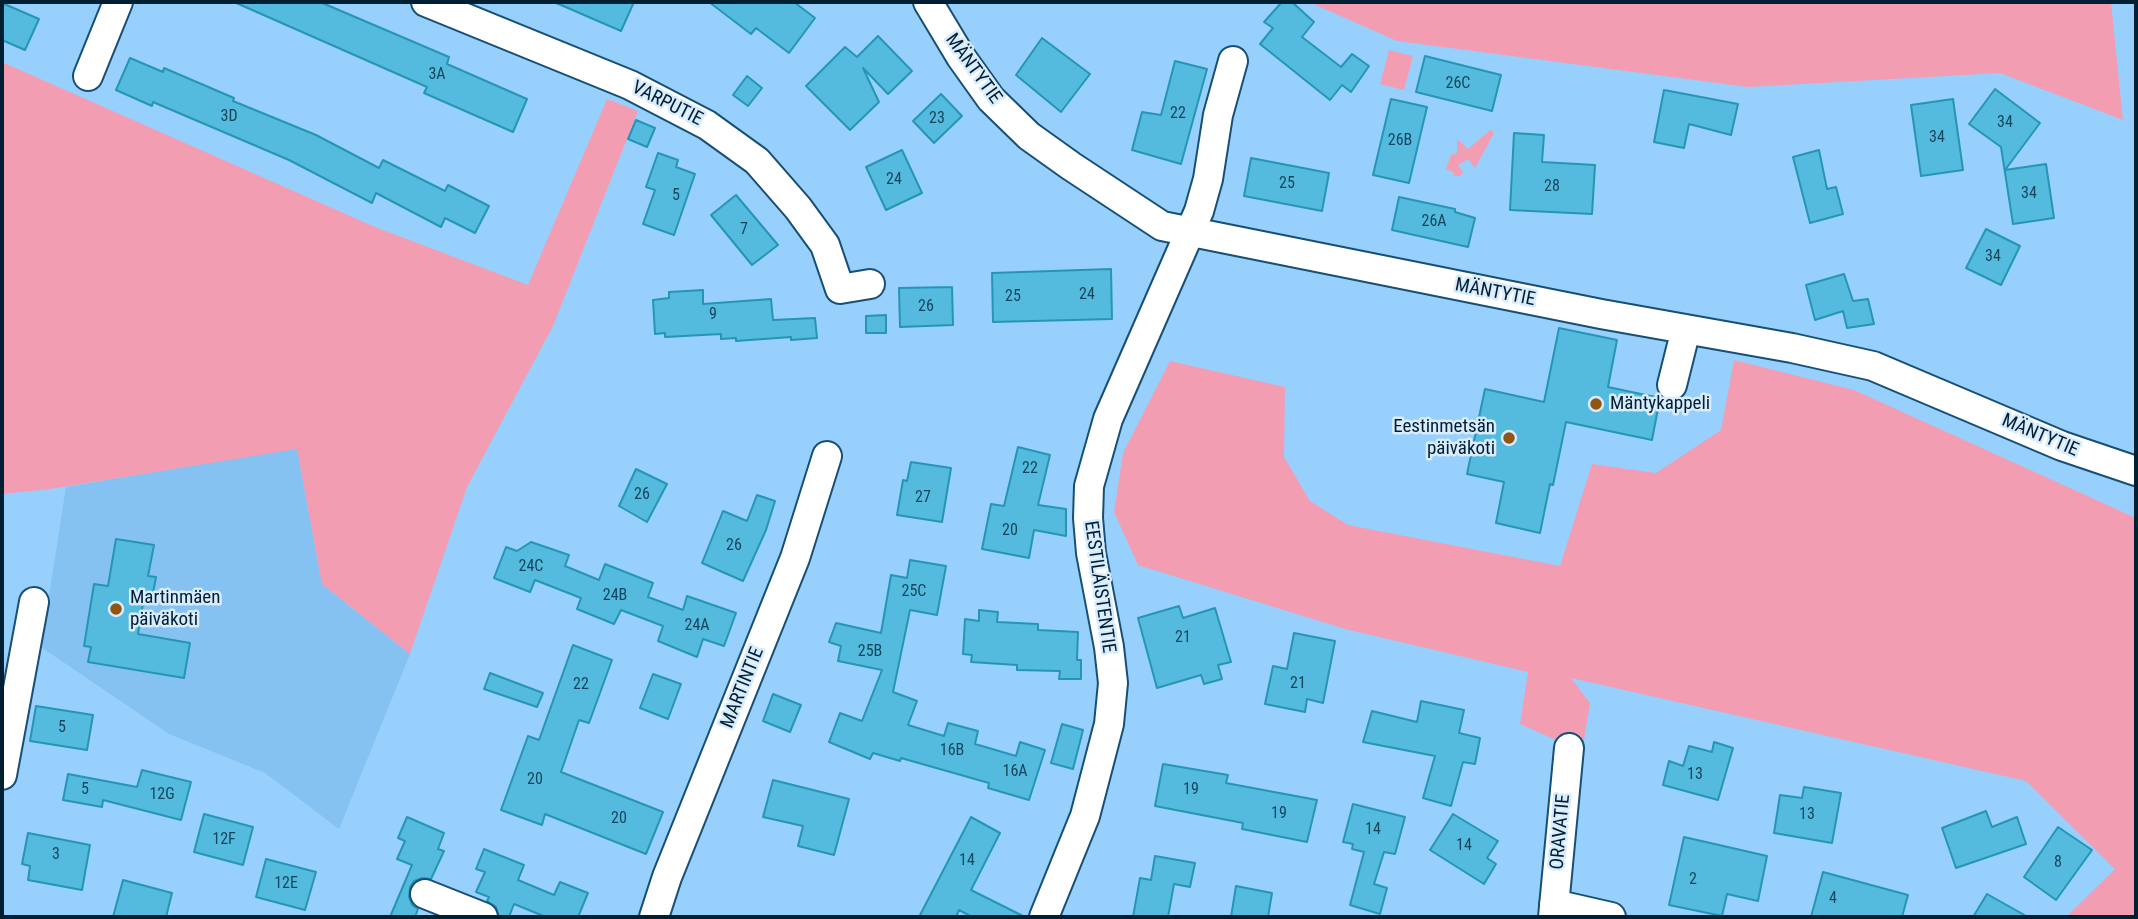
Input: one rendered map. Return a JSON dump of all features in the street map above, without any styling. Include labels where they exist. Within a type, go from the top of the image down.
[{"type":"street","points":[[88,76],[118,2]]},
{"type":"street","name":"VARPUTIE","points":[[426,2],[630,85],[707,125],[757,161],[798,208],[825,245],[840,289],[870,284]]},
{"type":"street","name":"MÄNTYTIE","points":[[928,2],[990,99],[1029,135],[1161,226],[1873,366],[2062,446],[2136,471]]},
{"type":"street","name":"EESTILÄISTENTIE","points":[[1044,917],[1085,816],[1110,724],[1113,683],[1091,553],[1089,486],[1108,419],[1191,233],[1208,179],[1219,115],[1233,61]]},
{"type":"street","points":[[1672,385],[1686,329]]},
{"type":"street","name":"MARTINTIE","points":[[654,917],[667,877],[795,558],[827,456]]},
{"type":"street","points":[[3,758],[34,602]]},
{"type":"street","name":"ORAVATIE","points":[[1553,910],[1569,748]]},
{"type":"street","points":[[425,894],[483,917]]},
{"type":"street","points":[[1553,910],[1611,917]]},
{"type":"shaded area","points":[[1309,2],[2111,2],[2123,120],[2000,73],[1748,87],[1397,41]]},
{"type":"shaded area","points":[[1389,50],[1413,56],[1404,90],[1380,84]]},
{"type":"shaded area","points":[[2,62],[375,227],[528,285],[607,99],[638,111],[553,326],[467,487],[410,654],[322,584],[297,449],[50,489],[2,494]]},
{"type":"shaded area","points":[[1490,130],[1493,135],[1475,168],[1468,159],[1458,165],[1463,172],[1460,176],[1454,176],[1454,173],[1446,169],[1451,155],[1457,153],[1457,139],[1468,149]]},
{"type":"shaded area","points":[[1734,360],[1854,390],[2136,518],[2136,917],[2066,917],[2115,869],[2026,781],[1571,678],[1590,703],[1583,745],[1558,741],[1520,724],[1528,672],[1345,629],[1138,565],[1114,512],[1123,453],[1170,361],[1285,387],[1284,457],[1310,501],[1348,525],[1560,566],[1592,464],[1656,473],[1721,430]]},
{"type":"shaded area","points":[[297,448],[322,584],[410,654],[339,829],[265,773],[169,734],[41,647],[66,487]]},
{"type":"building","points":[[234,2],[320,2],[449,57],[447,64],[527,99],[513,132],[424,93],[427,87]]},
{"type":"building","points":[[554,2],[634,2],[621,31]]},
{"type":"building","points":[[709,2],[794,2],[815,18],[789,53],[756,28],[751,34]]},
{"type":"building","points":[[1282,2],[1292,2],[1314,22],[1302,37],[1341,67],[1352,54],[1369,66],[1351,92],[1342,85],[1330,100],[1260,44],[1273,28],[1264,22]]},
{"type":"building","points":[[2,3],[39,19],[25,50],[2,40]]},
{"type":"building","points":[[878,36],[912,71],[888,94],[863,68],[879,102],[850,130],[806,86],[845,47],[857,57]]},
{"type":"building","points":[[1042,38],[1090,74],[1061,112],[1016,75]]},
{"type":"building","points":[[1425,56],[1501,75],[1492,111],[1416,92]]},
{"type":"building","points":[[130,58],[163,72],[164,68],[234,98],[233,101],[316,135],[379,168],[383,160],[445,191],[448,185],[489,206],[475,233],[445,218],[441,227],[376,193],[372,203],[289,160],[153,102],[152,106],[116,90]]},
{"type":"building","points":[[1175,61],[1207,69],[1181,164],[1132,150],[1142,112],[1161,115]]},
{"type":"building","points":[[747,76],[762,88],[748,106],[733,95]]},
{"type":"building","points":[[1995,89],[2040,123],[2005,170],[2046,164],[2054,218],[2013,224],[2001,147],[1969,124]]},
{"type":"building","points":[[1664,90],[1738,104],[1731,135],[1689,124],[1684,148],[1654,142]]},
{"type":"building","points":[[941,94],[962,116],[934,143],[913,121]]},
{"type":"building","points":[[1391,99],[1427,107],[1409,183],[1373,175]]},
{"type":"building","points":[[1953,99],[1963,170],[1921,176],[1911,105]]},
{"type":"building","points":[[636,120],[655,128],[647,147],[628,139]]},
{"type":"building","points":[[1514,133],[1544,135],[1542,162],[1595,165],[1592,214],[1510,210]]},
{"type":"building","points":[[902,150],[922,193],[886,210],[866,167]]},
{"type":"building","points":[[1819,150],[1827,189],[1836,187],[1843,214],[1810,223],[1793,157]]},
{"type":"building","points":[[658,153],[678,160],[676,167],[695,174],[674,235],[643,224],[655,190],[646,187]]},
{"type":"building","points":[[1251,158],[1329,173],[1322,211],[1244,196]]},
{"type":"building","points":[[736,195],[778,245],[752,265],[711,215]]},
{"type":"building","points":[[1399,197],[1455,209],[1455,212],[1475,218],[1468,247],[1392,230]]},
{"type":"building","points":[[1986,229],[2020,246],[2001,285],[1966,268]]},
{"type":"building","points":[[1111,269],[1112,319],[993,322],[992,273]]},
{"type":"building","points":[[1844,274],[1853,301],[1868,299],[1874,324],[1847,328],[1843,311],[1815,320],[1806,285]]},
{"type":"building","points":[[952,287],[953,325],[900,327],[899,288]]},
{"type":"building","points":[[703,290],[703,304],[771,299],[773,320],[815,318],[817,338],[736,341],[736,338],[721,339],[721,334],[665,337],[665,333],[655,334],[653,300],[669,298],[669,292]]},
{"type":"building","points":[[886,315],[886,333],[866,333],[866,316]]},
{"type":"building","points":[[1559,328],[1617,340],[1608,387],[1660,398],[1652,440],[1566,422],[1540,533],[1496,523],[1504,482],[1467,474],[1485,389],[1544,402]]},
{"type":"building","points":[[1018,447],[1050,455],[1038,505],[1066,509],[1066,536],[1034,530],[1029,558],[982,549],[991,504],[1004,506]]},
{"type":"building","points":[[911,462],[951,468],[942,522],[897,515],[903,480],[907,481]]},
{"type":"building","points":[[636,469],[667,484],[647,522],[619,506]]},
{"type":"building","points":[[757,495],[775,501],[766,530],[743,581],[702,563],[723,511],[747,521]]},
{"type":"building","name":"Martinmäen päiväkoti","points":[[116,539],[154,545],[148,576],[156,577],[152,598],[144,597],[138,634],[190,643],[184,678],[88,662],[91,647],[84,646],[94,584],[108,586]]},
{"type":"building","points":[[531,542],[569,555],[565,566],[599,580],[605,564],[653,583],[648,597],[683,610],[687,596],[736,613],[724,646],[703,639],[697,657],[658,641],[663,626],[621,610],[614,624],[577,609],[581,598],[535,580],[530,592],[494,578],[506,547],[517,551]]},
{"type":"building","points":[[910,560],[946,566],[937,615],[910,610],[893,692],[917,701],[908,725],[944,736],[948,723],[978,731],[975,744],[1016,756],[1020,742],[1045,750],[1029,800],[988,788],[989,783],[901,758],[900,761],[873,753],[870,759],[829,742],[840,713],[862,721],[882,670],[838,661],[841,646],[829,642],[836,623],[881,633],[891,575],[907,578]]},
{"type":"building","points":[[1179,606],[1183,618],[1215,608],[1231,662],[1218,665],[1222,679],[1204,684],[1201,675],[1157,688],[1138,618]]},
{"type":"building","points":[[979,610],[998,612],[997,622],[1038,624],[1038,630],[1078,632],[1077,660],[1081,660],[1081,679],[1059,679],[1060,671],[1017,670],[1017,665],[971,662],[972,655],[963,654],[965,619],[979,621]]},
{"type":"building","points":[[1294,633],[1335,641],[1323,703],[1307,699],[1305,712],[1265,704],[1273,666],[1287,669]]},
{"type":"building","points":[[573,645],[612,660],[589,723],[579,720],[561,772],[663,812],[646,854],[545,814],[542,825],[501,810],[528,736],[539,740]]},
{"type":"building","points":[[490,673],[543,693],[537,707],[484,689]]},
{"type":"building","points":[[653,674],[681,684],[668,719],[640,708]]},
{"type":"building","points":[[773,694],[801,705],[790,732],[763,721]]},
{"type":"building","points":[[1421,701],[1464,710],[1459,733],[1480,738],[1475,764],[1463,762],[1451,806],[1423,798],[1435,756],[1363,742],[1372,711],[1417,722]]},
{"type":"building","points":[[36,706],[93,715],[87,750],[30,741]]},
{"type":"building","points":[[1062,724],[1083,730],[1073,769],[1051,763]]},
{"type":"building","points":[[1714,742],[1733,748],[1718,800],[1663,785],[1669,761],[1683,766],[1689,746],[1712,752]]},
{"type":"building","points":[[1163,764],[1228,775],[1226,783],[1317,800],[1307,842],[1242,829],[1243,823],[1155,806]]},
{"type":"building","points":[[142,770],[191,782],[181,820],[103,800],[102,807],[63,800],[68,774],[137,787]]},
{"type":"building","points":[[773,780],[849,799],[834,855],[798,846],[803,826],[763,817]]},
{"type":"building","points":[[1804,787],[1841,793],[1832,843],[1774,833],[1780,795],[1802,798]]},
{"type":"building","points":[[1353,804],[1405,817],[1395,854],[1384,852],[1374,884],[1387,888],[1380,914],[1350,905],[1364,852],[1352,849],[1353,844],[1343,842]]},
{"type":"building","points":[[1986,811],[1992,827],[2017,817],[2026,844],[1956,868],[1942,828]]},
{"type":"building","points":[[204,814],[253,827],[243,865],[194,852]]},
{"type":"building","points":[[1453,814],[1498,841],[1487,858],[1496,864],[1484,884],[1430,850]]},
{"type":"building","points":[[407,817],[444,833],[438,849],[444,851],[431,879],[414,881],[410,887],[409,897],[412,905],[418,909],[415,917],[390,917],[412,865],[397,859],[405,841],[398,838]]},
{"type":"building","points":[[971,817],[1000,833],[971,890],[1025,917],[972,917],[959,910],[956,917],[919,917]]},
{"type":"building","points":[[2058,827],[2092,850],[2056,900],[2024,877]]},
{"type":"building","points":[[28,833],[90,845],[82,890],[28,880],[30,866],[22,864]]},
{"type":"building","points":[[1684,837],[1767,856],[1758,901],[1727,894],[1722,916],[1669,905]]},
{"type":"building","points":[[484,849],[524,865],[518,880],[554,895],[560,882],[588,893],[578,917],[546,917],[514,904],[509,917],[499,917],[496,907],[487,901],[489,897],[476,892],[485,872],[476,869]]},
{"type":"building","points":[[1155,856],[1195,863],[1190,887],[1174,884],[1168,917],[1133,917],[1140,878],[1151,880]]},
{"type":"building","points":[[266,859],[316,872],[305,910],[256,897]]},
{"type":"building","points":[[1823,872],[1908,895],[1902,917],[1811,917]]},
{"type":"building","points":[[123,880],[172,893],[166,917],[113,917]]},
{"type":"building","points":[[1236,886],[1272,893],[1268,917],[1231,917]]},
{"type":"building","points":[[1987,894],[2028,917],[1973,917]]},
{"type":"place","name":"Mäntykappeli","points":[[1596,404]]},
{"type":"place","name":"Eestinmetsän päiväkoti","points":[[1509,438]]},
{"type":"place","name":"Martinmäen päiväkoti","points":[[116,609]]}]
